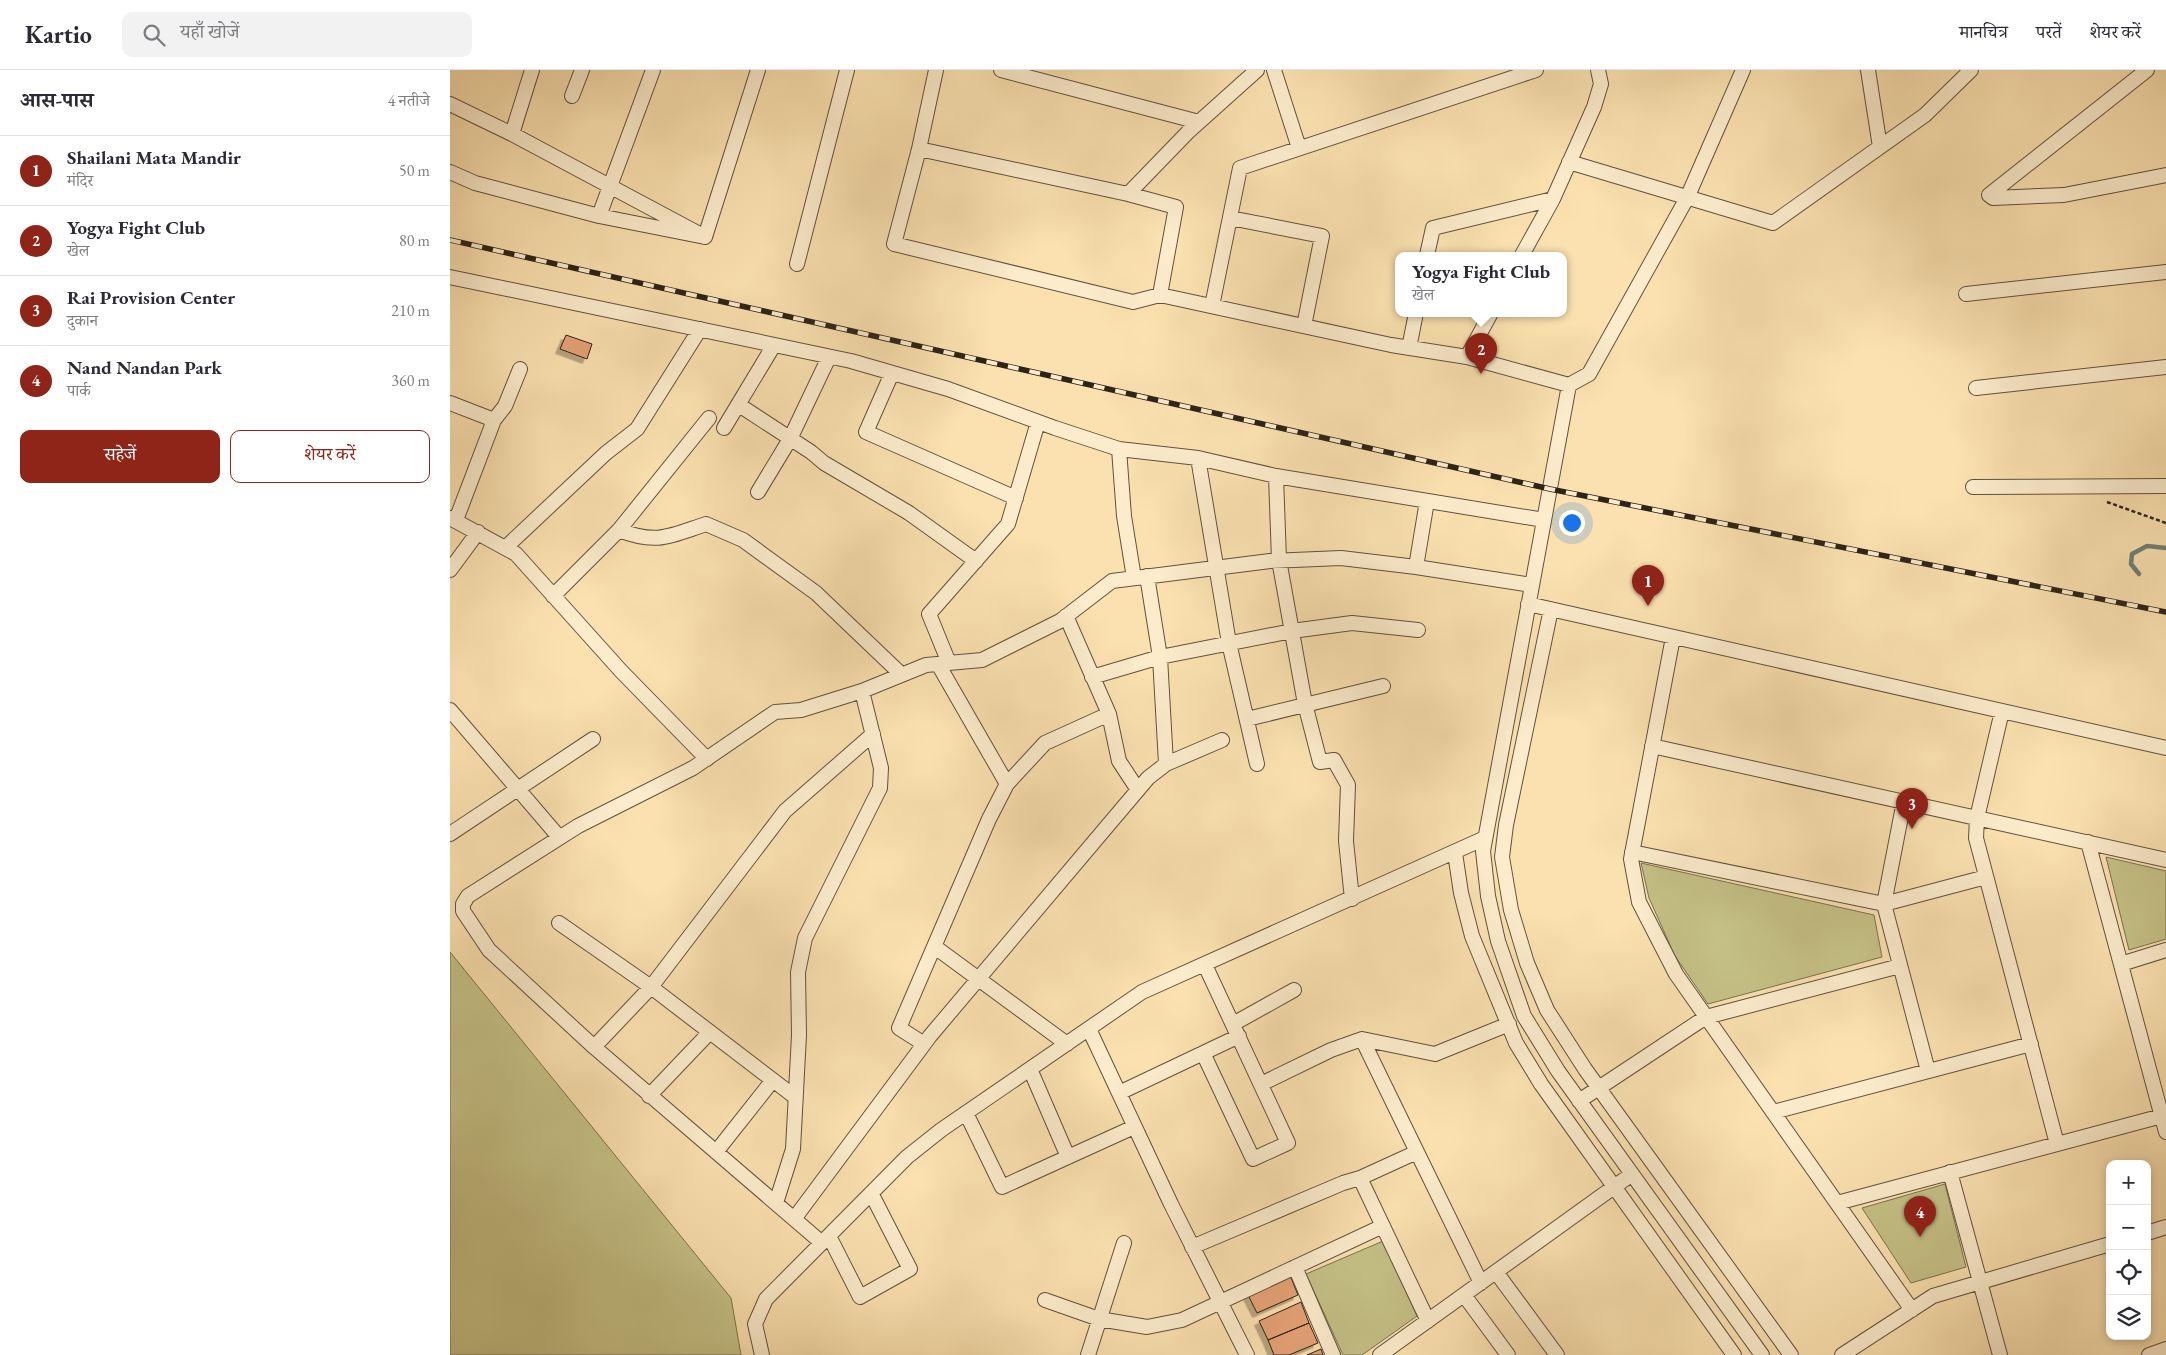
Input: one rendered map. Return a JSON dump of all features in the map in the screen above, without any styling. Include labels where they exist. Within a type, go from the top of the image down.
[{"type":"street","points":[[512,134],[532,70]]},
{"type":"street","points":[[572,96],[582,70]]},
{"type":"street","points":[[599,216],[653,70]]},
{"type":"street","points":[[705,237],[758,70]]},
{"type":"street","points":[[797,264],[847,70]]},
{"type":"street","points":[[936,70],[919,149],[894,244],[1133,302],[1160,294],[1409,348],[1468,357],[1569,385],[1589,374],[1687,198],[1743,70]]},
{"type":"street","points":[[1001,70],[1199,122]]},
{"type":"street","points":[[1128,194],[1199,122],[1257,70]]},
{"type":"street","points":[[1274,70],[1299,148]]},
{"type":"street","points":[[1212,306],[1240,168],[1536,70]]},
{"type":"street","points":[[1524,252],[1553,199],[1594,107],[1601,84],[1598,70]]},
{"type":"street","points":[[1868,70],[1880,147]]},
{"type":"street","points":[[1569,162],[1773,223],[1925,115],[1972,70]]},
{"type":"street","points":[[2147,70],[1989,195],[1993,198],[2064,195],[2166,175]]},
{"type":"street","points":[[450,104],[512,134],[705,237]]},
{"type":"street","points":[[919,149],[1128,194],[1176,207],[1160,294]]},
{"type":"street","points":[[450,172],[475,183],[599,216],[705,237]]},
{"type":"street","points":[[1429,252],[1433,228],[1553,199]]},
{"type":"street","points":[[1230,218],[1322,236],[1304,326]]},
{"type":"street","points":[[1966,294],[2166,272]]},
{"type":"street","points":[[450,277],[774,345],[892,373],[948,389],[1119,449],[1198,458],[1276,476],[1544,520]]},
{"type":"street","points":[[1409,348],[1415,317]]},
{"type":"street","points":[[1468,357],[1490,317]]},
{"type":"street","points":[[505,548],[606,453],[637,429],[700,329]]},
{"type":"street","points":[[724,428],[774,345]]},
{"type":"street","points":[[758,492],[790,439],[829,357]]},
{"type":"street","points":[[1976,388],[2166,367]]},
{"type":"street","points":[[520,369],[505,406],[494,420],[453,519],[516,554],[621,672],[707,759]]},
{"type":"street","points":[[892,373],[866,432],[1016,498]]},
{"type":"street","points":[[1569,385],[1485,838],[1483,851],[1488,896],[1498,942],[1524,1016],[1579,1101],[1762,1355]]},
{"type":"street","points":[[450,403],[494,420]]},
{"type":"street","points":[[739,405],[824,464],[910,513],[976,561]]},
{"type":"street","points":[[553,596],[620,530],[709,418]]},
{"type":"street","points":[[1007,784],[943,664],[930,614],[1008,524],[1038,422]]},
{"type":"street","points":[[1119,449],[1124,516],[1160,657],[1166,764]]},
{"type":"street","points":[[1198,458],[1230,643],[1257,764]]},
{"type":"street","points":[[1276,476],[1280,560],[1305,704],[1320,762],[1334,760],[1348,785],[1346,841],[1352,899]]},
{"type":"street","points":[[1973,487],[2166,486]]},
{"type":"street","points":[[1416,566],[1427,501]]},
{"type":"street","points":[[620,530],[640,538],[662,539],[706,524],[743,540],[816,593],[902,675]]},
{"type":"street","points":[[450,570],[478,532]]},
{"type":"street","points":[[871,1193],[910,1269],[860,1297],[825,1239],[794,1218],[650,1096],[489,950],[463,911],[463,904],[468,896],[578,826],[693,768],[775,712],[800,710],[862,691],[926,665],[982,660],[1066,616],[1112,581],[1280,560],[1341,558],[1416,566],[1532,585]]},
{"type":"street","points":[[1528,604],[2166,748]]},
{"type":"street","points":[[1551,609],[1506,825],[1502,857],[1511,910],[1528,963],[1547,1010],[1600,1089],[1791,1355]]},
{"type":"street","points":[[1066,616],[1109,714],[1119,761],[1138,790]]},
{"type":"street","points":[[1092,677],[1160,657],[1292,631],[1352,622],[1418,630]]},
{"type":"street","points":[[1673,637],[1631,859],[1639,902],[1676,974],[1912,1310]]},
{"type":"street","points":[[1247,720],[1383,686]]},
{"type":"street","points":[[776,1203],[792,1150],[799,1035],[798,972],[805,938],[880,788],[881,768],[862,691]]},
{"type":"street","points":[[450,710],[560,837]]},
{"type":"street","points":[[2002,711],[1977,818],[1976,838],[2058,1144]]},
{"type":"street","points":[[924,1044],[899,1028],[989,819],[1007,784],[1045,743],[1109,714]]},
{"type":"street","points":[[594,1047],[651,987],[785,811],[873,734]]},
{"type":"street","points":[[450,834],[593,739]]},
{"type":"street","points":[[794,1218],[924,1044],[1148,778],[1166,764],[1222,740]]},
{"type":"street","points":[[1652,746],[2166,860]]},
{"type":"street","points":[[1904,801],[1884,904],[1928,1071]]},
{"type":"street","points":[[762,1355],[755,1324],[766,1299],[907,1158],[966,1113],[1142,992],[1485,838]]},
{"type":"street","points":[[2088,842],[2166,1132]]},
{"type":"street","points":[[1455,852],[1461,892],[1472,936],[1516,1043],[1540,1084],[1615,1186],[1734,1355]]},
{"type":"street","points":[[1632,852],[1884,904],[1986,877]]},
{"type":"street","points":[[559,923],[651,987],[795,1097]]},
{"type":"street","points":[[935,947],[1067,1044]]},
{"type":"street","points":[[2121,964],[2166,950]]},
{"type":"street","points":[[1203,1053],[1253,1159],[1288,1143],[1205,964]]},
{"type":"street","points":[[1579,1101],[1600,1089],[1706,1017],[1900,966]]},
{"type":"street","points":[[1119,1093],[1203,1053],[1294,990]]},
{"type":"street","points":[[1261,1084],[1331,1050],[1362,1039],[1435,1054],[1509,1024]]},
{"type":"street","points":[[1089,1029],[1192,1247],[1247,1355]]},
{"type":"street","points":[[650,1096],[710,1032]]},
{"type":"street","points":[[1362,1039],[1481,1283]]},
{"type":"street","points":[[1773,1112],[2031,1044]]},
{"type":"street","points":[[1030,1069],[1068,1157]]},
{"type":"street","points":[[716,1152],[773,1080]]},
{"type":"street","points":[[966,1113],[1002,1186],[1134,1127]]},
{"type":"street","points":[[1837,1202],[2162,1116]]},
{"type":"street","points":[[1192,1247],[1343,1183],[1360,1178],[1417,1152]]},
{"type":"street","points":[[1950,1172],[2000,1355]]},
{"type":"street","points":[[1380,1355],[1632,1174]]},
{"type":"street","points":[[1360,1178],[1428,1321]]},
{"type":"street","points":[[1045,1300],[1099,1319],[1147,1327],[1182,1320],[1383,1226]]},
{"type":"street","points":[[2151,1232],[2166,1228]]},
{"type":"street","points":[[1088,1355],[1124,1243]]},
{"type":"street","points":[[1842,1355],[1933,1296],[2106,1245]]},
{"type":"street","points":[[1295,1268],[1333,1355]]},
{"type":"street","points":[[1496,1272],[1557,1355]]},
{"type":"street","points":[[1464,1295],[1508,1355]]},
{"type":"street","points":[[2149,1355],[2166,1350]]},
{"type":"path","points":[[2092,486],[2104,501],[2166,523]]},
{"type":"shaded area","points":[[2106,857],[2166,871],[2166,939],[2129,950]]},
{"type":"shaded area","points":[[1641,863],[1874,915],[1882,957],[1708,1004],[1675,956],[1649,898]]},
{"type":"shaded area","points":[[450,952],[731,1298],[741,1355],[450,1355]]},
{"type":"shaded area","points":[[1945,1184],[1966,1267],[1911,1283],[1862,1208]]},
{"type":"shaded area","points":[[1383,1241],[1417,1316],[1362,1355],[1343,1355],[1306,1274]]},
{"type":"building","points":[[566,335],[592,344],[587,359],[560,349]]},
{"type":"building","points":[[1289,1273],[1298,1295],[1257,1313],[1247,1293]]},
{"type":"building","points":[[1301,1302],[1309,1323],[1268,1340],[1259,1321]]},
{"type":"building","points":[[1309,1323],[1318,1343],[1289,1355],[1274,1355],[1268,1340]]},
{"type":"building","points":[[1321,1349],[1323,1355],[1307,1355]]},
{"type":"waterway","points":[[2139,574],[2131,564],[2132,554],[2147,546],[2166,548]]},
{"type":"railway","points":[[450,240],[1550,489],[2166,612]]},
{"type":"place","name":"Yogya Fight Club","points":[[1481,374]]},
{"type":"place","name":"Shailani Mata Mandir","points":[[1648,606]]},
{"type":"place","name":"Rai Provision Center","points":[[1912,829]]},
{"type":"place","name":"Nand Nandan Park","points":[[1920,1237]]}]
